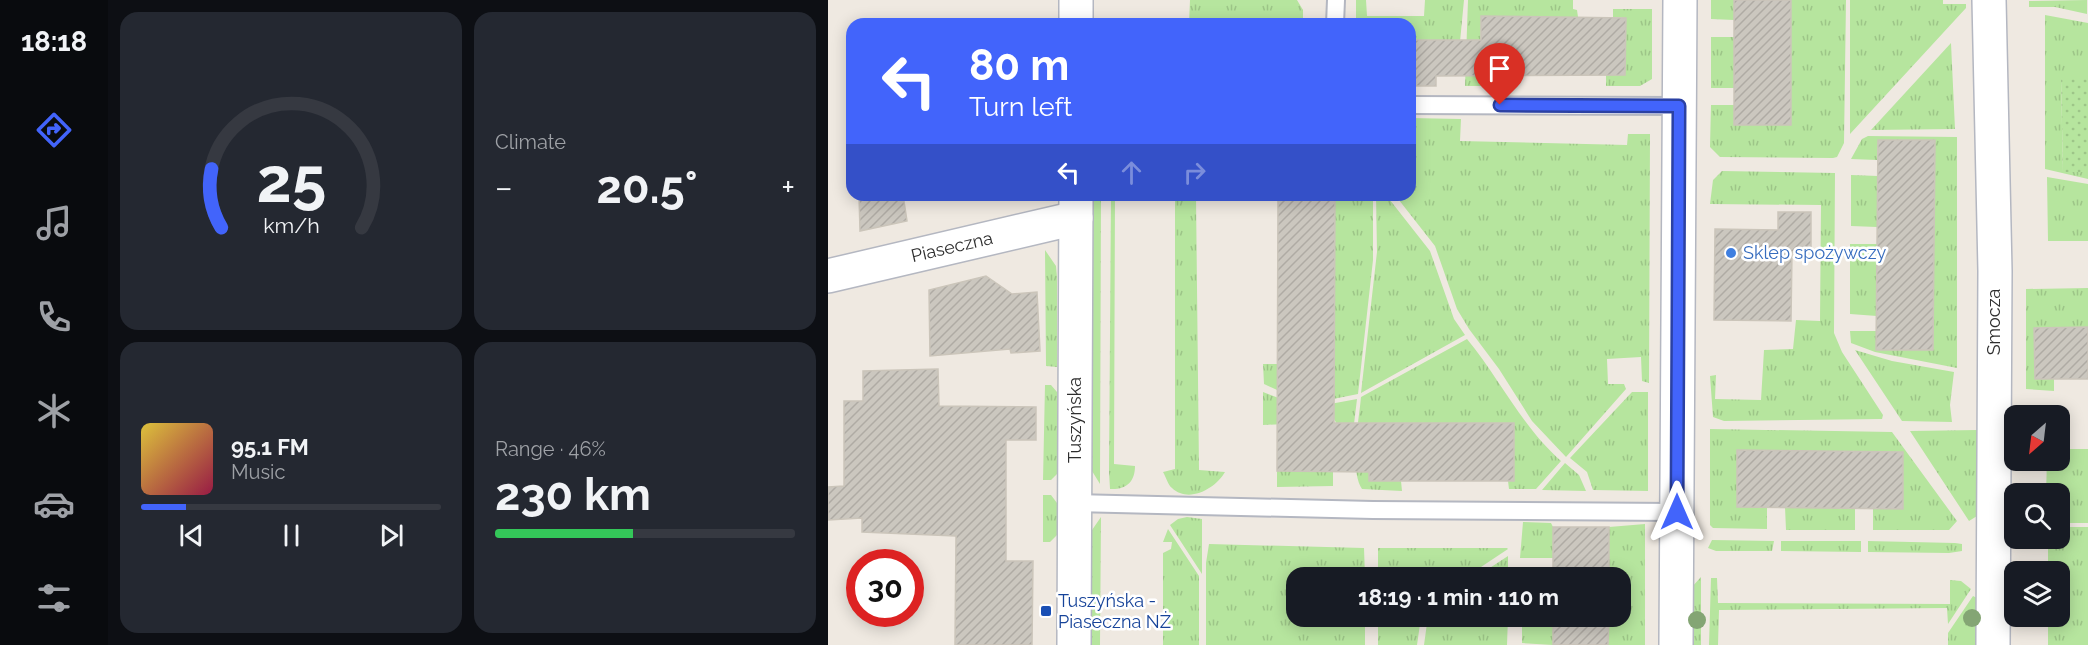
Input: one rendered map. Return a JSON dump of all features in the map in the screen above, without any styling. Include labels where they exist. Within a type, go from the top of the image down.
[{"type":"street","points":[[1076,0],[1076,18]]},
{"type":"street","points":[[1676,645],[1680,0]]},
{"type":"street","name":"Smocza","points":[[1989,0],[1995,271],[1993,645]]},
{"type":"street","name":"Piaseczna","points":[[828,276],[1076,206]]},
{"type":"street","name":"Tuszyńska","points":[[1074,645],[1076,206]]},
{"type":"lane","points":[[1335,18],[1336,0]]},
{"type":"lane","points":[[1416,105],[1679,106]]},
{"type":"lane","points":[[1074,503],[1373,510],[1677,512]]},
{"type":"green space","points":[[1190,0],[1297,0],[1303,10],[1303,18],[1189,18]]},
{"type":"green space","points":[[1356,0],[1366,0],[1367,16],[1424,16],[1425,0],[1464,0],[1459,52],[1416,41],[1416,18],[1356,18]]},
{"type":"green space","points":[[1468,0],[1573,0],[1573,9],[1577,10],[1578,17],[1481,17],[1480,74],[1492,74],[1492,86],[1465,86]]},
{"type":"green space","points":[[1711,0],[1734,0],[1734,20],[1711,19]]},
{"type":"green space","points":[[1791,0],[1846,0],[1844,143],[1837,157],[1833,158],[1720,157],[1710,147],[1711,105],[1734,105],[1734,125],[1791,125]]},
{"type":"green space","points":[[1850,0],[1943,0],[1943,4],[1966,4],[1966,8],[1850,134]]},
{"type":"green space","points":[[2087,0],[2087,14],[2055,7],[2029,7],[2029,1]]},
{"type":"green space","points":[[1613,9],[1652,9],[1652,79],[1640,86],[1606,86],[1606,74],[1625,74],[1626,18],[1613,17]]},
{"type":"green space","points":[[2045,15],[2088,23],[2088,77],[2061,78],[2063,172],[2088,172],[2088,179],[2045,169]]},
{"type":"green space","points":[[1711,37],[1734,37],[1734,88],[1711,88]]},
{"type":"green space","points":[[1951,43],[1955,129],[1871,130]]},
{"type":"green space","points":[[2061,77],[2088,77],[2088,172],[2063,172]]},
{"type":"green space","points":[[1416,118],[1461,119],[1460,141],[1627,145],[1628,134],[1650,134],[1649,383],[1642,381],[1641,357],[1607,359],[1608,384],[1624,384],[1626,389],[1566,457],[1532,421],[1499,369],[1469,329],[1457,309],[1435,246],[1400,201],[1416,201]]},
{"type":"green space","points":[[1868,136],[1957,137],[1957,368],[1875,352],[1851,343],[1850,331],[1876,331],[1933,349],[1935,140],[1878,140],[1877,160],[1851,159],[1862,139]]},
{"type":"green space","points":[[1722,171],[1835,173],[1834,333],[1842,352],[1883,415],[1882,419],[1724,421],[1713,417],[1710,376],[1716,375],[1715,399],[1761,400],[1764,350],[1793,349],[1796,320],[1820,321],[1821,205],[1710,204],[1713,180]]},
{"type":"green space","points":[[1851,175],[1878,176],[1877,227],[1851,226]]},
{"type":"green space","points":[[2047,177],[2088,184],[2088,241],[2048,241]]},
{"type":"green space","points":[[1092,201],[1101,201],[1100,484],[1092,471]]},
{"type":"green space","points":[[1111,201],[1115,201],[1114,464],[1135,466],[1135,472],[1128,484],[1121,488],[1110,489]]},
{"type":"green space","points":[[1175,201],[1196,201],[1199,470],[1225,472],[1215,484],[1202,492],[1186,494],[1179,493],[1172,488],[1163,472],[1175,469]]},
{"type":"green space","points":[[1335,201],[1373,201],[1373,260],[1358,394],[1308,404],[1264,384],[1263,364],[1278,364],[1278,383],[1334,384]]},
{"type":"green space","points":[[1376,201],[1391,201],[1430,251],[1454,319],[1465,335],[1361,393],[1377,252]]},
{"type":"green space","points":[[1850,244],[1877,244],[1877,316],[1850,314]]},
{"type":"green space","points":[[1045,250],[1056,266],[1057,367],[1046,366]]},
{"type":"green space","points":[[2088,288],[2088,327],[2034,328],[2035,379],[2054,379],[2054,391],[2026,389],[2026,289]]},
{"type":"green space","points":[[1467,339],[1534,433],[1561,461],[1536,489],[1509,489],[1508,481],[1514,481],[1514,423],[1370,423],[1369,481],[1401,481],[1402,491],[1362,489],[1358,480],[1355,457],[1361,397]]},
{"type":"green space","points":[[1855,350],[1892,361],[1954,372],[1950,405],[1952,422],[1902,421]]},
{"type":"green space","points":[[1045,385],[1051,385],[1057,392],[1057,474],[1051,480],[1043,480]]},
{"type":"green space","points":[[1263,392],[1308,409],[1327,422],[1263,425]]},
{"type":"green space","points":[[1632,392],[1648,392],[1648,491],[1593,490],[1587,472],[1570,458]]},
{"type":"green space","points":[[1357,399],[1351,449],[1334,419],[1314,407]]},
{"type":"green space","points":[[1710,429],[1892,432],[1957,521],[1949,530],[1873,530],[1873,508],[1903,508],[1903,452],[1737,450],[1737,507],[1767,507],[1767,529],[1713,528],[1710,525]]},
{"type":"green space","points":[[1978,430],[1977,516],[1969,521],[1910,431]]},
{"type":"green space","points":[[2070,449],[2088,449],[2088,523],[2070,523],[2070,483],[2046,483],[2047,471],[2070,471]]},
{"type":"green space","points":[[1565,463],[1579,475],[1586,491],[1542,490]]},
{"type":"green space","points":[[1277,471],[1333,471],[1333,486],[1277,487]]},
{"type":"green space","points":[[1043,495],[1051,495],[1057,503],[1057,535],[1050,542],[1043,542]]},
{"type":"green space","points":[[1785,507],[1855,508],[1855,530],[1786,530]]},
{"type":"green space","points":[[1101,517],[1100,645],[1091,645],[1092,530]]},
{"type":"green space","points":[[1187,517],[1202,519],[1202,574],[1170,525],[1178,519]]},
{"type":"green space","points":[[1523,522],[1551,523],[1553,558],[1520,558]]},
{"type":"green space","points":[[1645,524],[1645,645],[1608,645],[1609,627],[1631,627],[1631,567],[1609,567],[1609,527]]},
{"type":"green space","points":[[2070,527],[2088,527],[2088,645],[2048,645],[2048,627],[2070,627],[2070,561],[2048,561],[2048,549],[2070,549]]},
{"type":"green space","points":[[1168,529],[1199,576],[1199,645],[1163,645],[1163,553],[1171,549],[1172,542],[1163,542]]},
{"type":"green space","points":[[1712,540],[1774,541],[1772,551],[1716,551],[1708,548]]},
{"type":"green space","points":[[1781,541],[1861,541],[1861,552],[1781,551]]},
{"type":"green space","points":[[1868,541],[1955,543],[1962,544],[1962,551],[1949,553],[1868,552]]},
{"type":"green space","points":[[1209,544],[1364,548],[1365,567],[1286,567],[1286,627],[1365,627],[1365,645],[1206,645],[1206,563]]},
{"type":"green space","points":[[1378,548],[1508,549],[1481,567],[1378,567]]},
{"type":"green space","points":[[1508,556],[1508,567],[1491,567]]},
{"type":"green space","points":[[1701,577],[1701,645],[1691,645],[1691,588]]},
{"type":"green space","points":[[1711,578],[1717,578],[1718,603],[1950,604],[1950,580],[1961,581],[1971,589],[1948,624],[1947,608],[1719,610],[1718,645],[1709,645]]},
{"type":"green space","points":[[1973,596],[1977,598],[1978,645],[1948,645],[1948,633]]},
{"type":"green space","points":[[1378,627],[1420,627],[1417,645],[1378,645]]},
{"type":"green space","points":[[1426,627],[1508,627],[1507,645],[1424,645]]},
{"type":"green space","points":[[1522,627],[1553,627],[1553,645],[1522,643]]},
{"type":"building","points":[[1734,0],[1791,0],[1791,125],[1734,125]]},
{"type":"building","points":[[1481,16],[1626,18],[1625,75],[1436,76],[1436,86],[1416,86],[1416,40],[1481,40]]},
{"type":"building","points":[[1878,140],[1935,140],[1933,350],[1876,350]]},
{"type":"building","points":[[859,201],[904,201],[907,221],[860,231]]},
{"type":"building","points":[[1278,201],[1335,201],[1334,423],[1514,423],[1514,481],[1369,481],[1369,472],[1277,471]]},
{"type":"building","points":[[1778,212],[1811,212],[1811,252],[1792,252],[1791,321],[1714,320],[1715,229],[1778,230]]},
{"type":"building","points":[[986,276],[1012,294],[1037,292],[1040,351],[1011,353],[1010,349],[930,356],[929,290]]},
{"type":"building","points":[[2088,327],[2088,379],[2035,379],[2034,328]]},
{"type":"building","points":[[938,369],[939,406],[1036,407],[1036,440],[1006,440],[1006,561],[1033,561],[1032,645],[955,645],[956,536],[862,532],[862,518],[828,520],[828,487],[844,486],[844,401],[863,401],[863,371]]},
{"type":"building","points":[[1737,450],[1903,452],[1903,509],[1737,507]]},
{"type":"building","points":[[1553,527],[1609,527],[1609,567],[1553,567]]},
{"type":"building","points":[[1553,627],[1609,627],[1608,645],[1553,645]]},
{"type":"place","name":"Sklep spożywczy","points":[[1731,253]]},
{"type":"place","name":"Tuszyńska - Piaseczna NŻ","points":[[1046,611]]},
{"type":"route","points":[[1500,105],[1679,106],[1677,512]]}]
